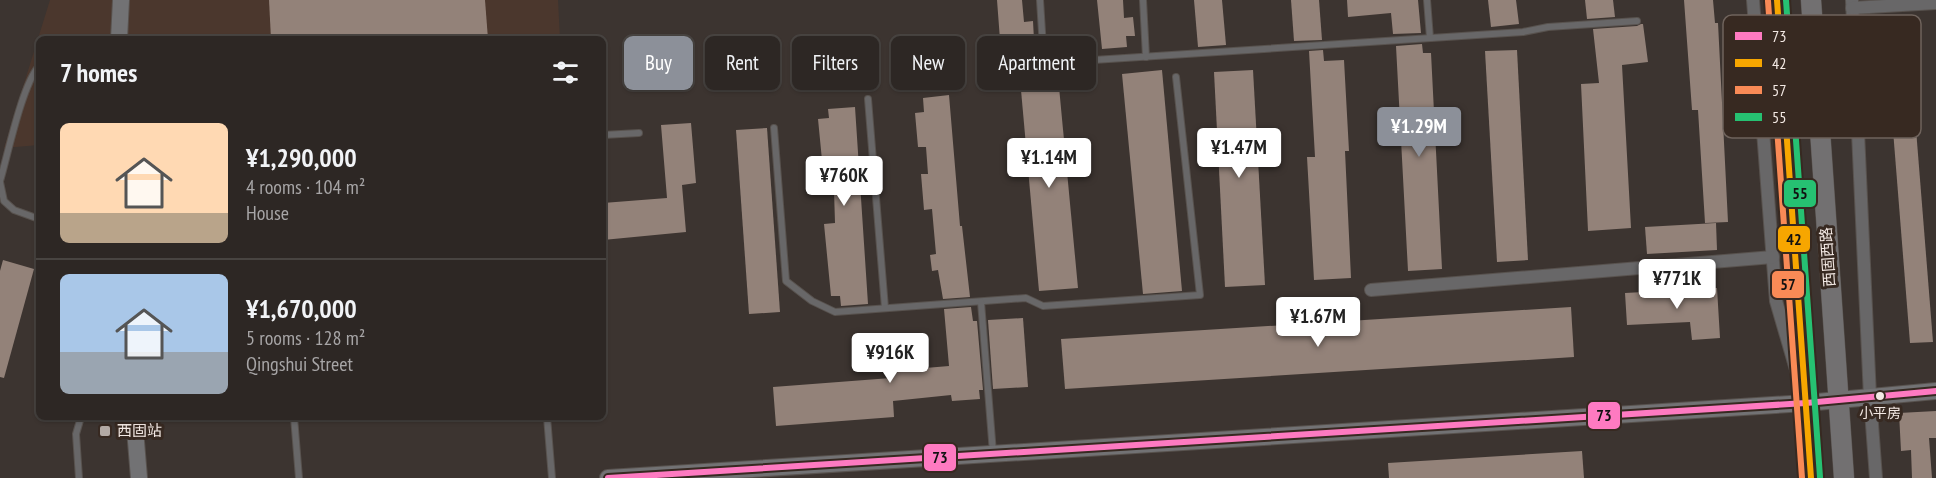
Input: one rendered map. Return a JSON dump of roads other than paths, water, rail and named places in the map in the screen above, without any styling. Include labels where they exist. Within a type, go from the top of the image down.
[{"type":"main road","points":[[1777,0],[1778,15]]},
{"type":"main road","name":"西固西路","points":[[1811,0],[1812,15]]},
{"type":"main road","points":[[1787,138],[1811,478]]},
{"type":"main road","name":"西固西路","points":[[1820,138],[1844,478]]},
{"type":"street","points":[[119,36],[121,0]]},
{"type":"street","points":[[1754,0],[1755,15]]},
{"type":"street","points":[[1852,4],[1936,3]]},
{"type":"street","points":[[1764,138],[1776,301],[1806,403]]},
{"type":"street","points":[[1858,138],[1876,478]]},
{"type":"street","points":[[1371,290],[1773,257]]},
{"type":"street","points":[[608,478],[1806,403],[1936,391]]},
{"type":"street","points":[[134,420],[139,478]]},
{"type":"lane","points":[[1040,0],[1042,36]]},
{"type":"lane","points":[[1143,0],[1146,57]]},
{"type":"lane","points":[[1427,0],[1430,38]]},
{"type":"lane","points":[[1096,60],[1430,38],[1637,21]]},
{"type":"lane","points":[[36,70],[23,100],[0,181],[4,201],[14,210],[36,218]]},
{"type":"lane","points":[[774,128],[786,281],[812,301],[835,312],[1026,298],[1043,306],[1200,295],[1176,77]]},
{"type":"lane","points":[[868,99],[885,308]]},
{"type":"lane","points":[[606,135],[639,133]]},
{"type":"lane","points":[[981,302],[993,453]]},
{"type":"lane","points":[[79,478],[76,434],[80,420]]},
{"type":"lane","points":[[294,420],[299,478]]},
{"type":"lane","points":[[547,420],[552,478]]},
{"type":"place","name":"小平房","points":[[1880,396]]},
{"type":"place","name":"西固站","points":[[105,431]]}]
